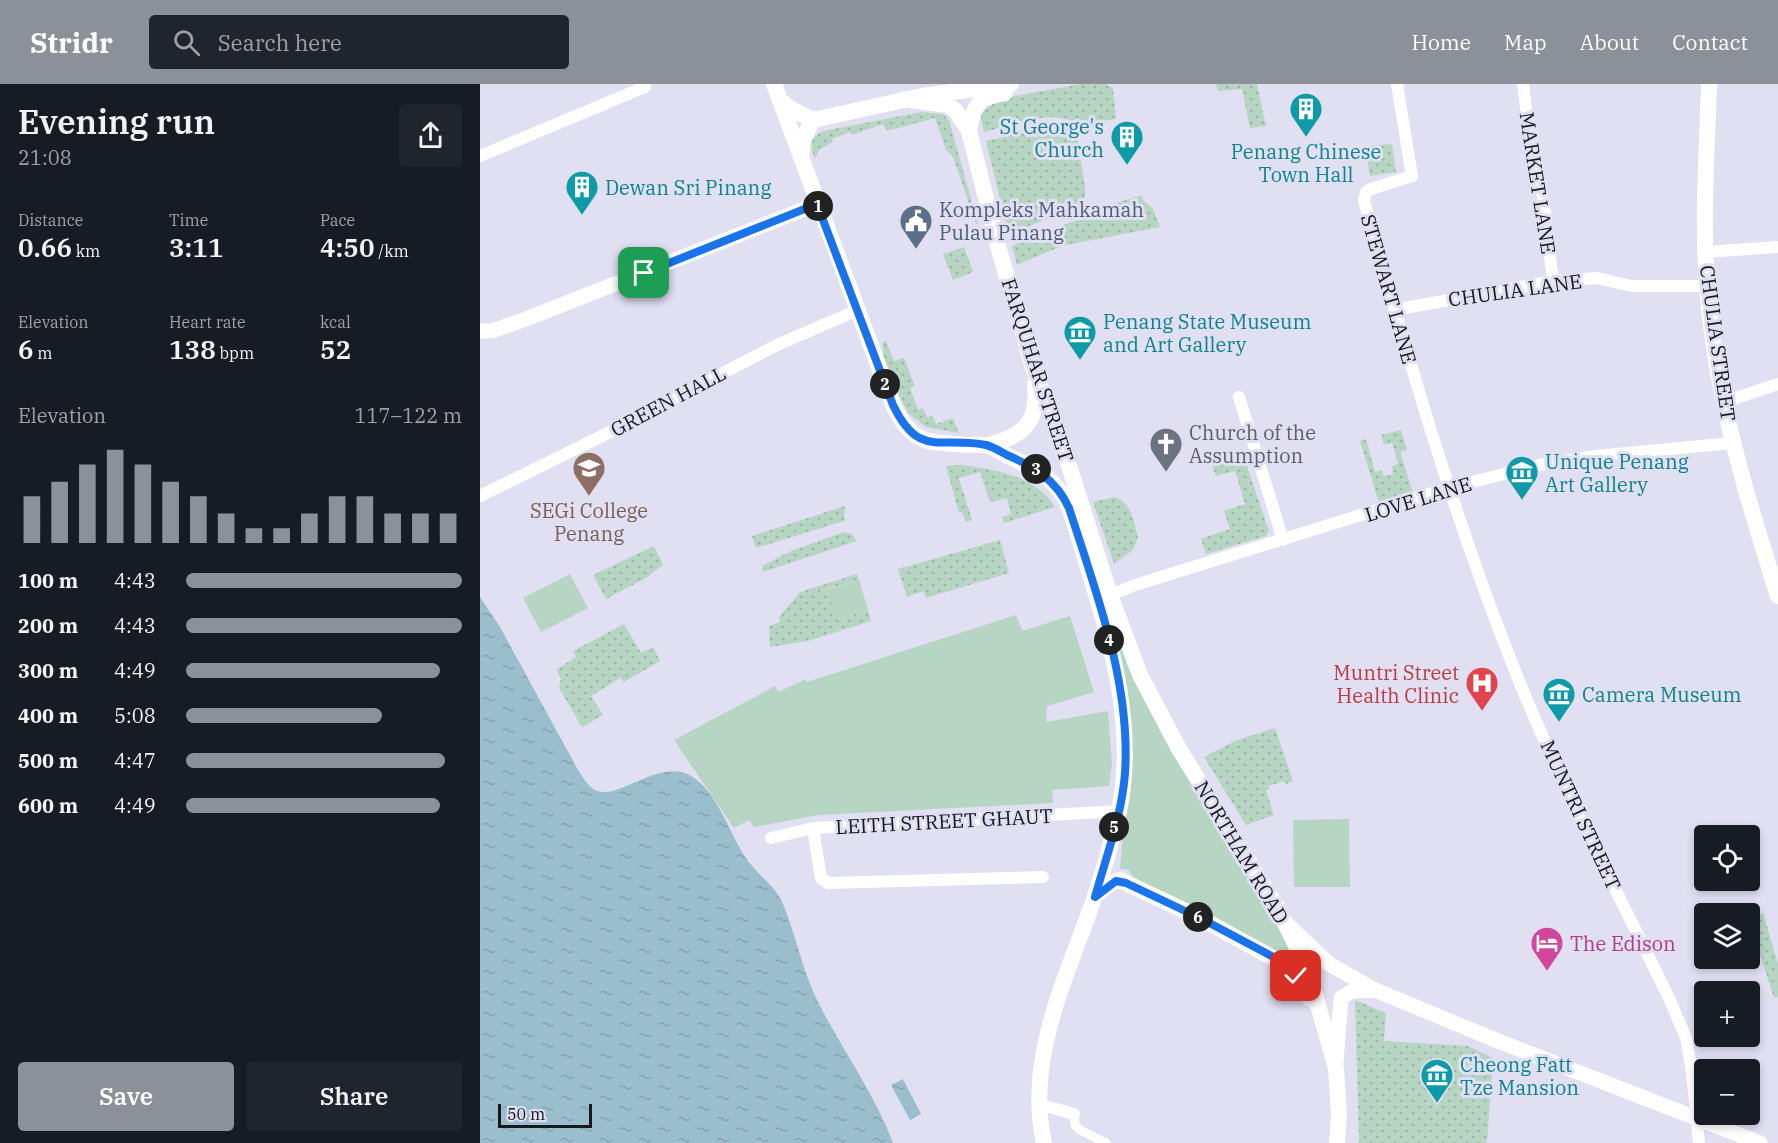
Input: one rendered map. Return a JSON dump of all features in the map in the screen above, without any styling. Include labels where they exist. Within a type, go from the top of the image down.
[{"type":"main road","points":[[776,91],[789,108],[813,120],[904,99],[1011,84]]},
{"type":"main road","points":[[969,131],[973,111],[981,100],[995,94],[1009,92],[1020,84]]},
{"type":"main road","name":"CHULIA STREET","points":[[1709,84],[1705,252],[1707,286],[1724,402],[1733,443],[1778,596]]},
{"type":"main road","points":[[776,91],[893,405],[905,428],[925,441],[988,445],[1009,440],[1031,421],[1036,396],[1033,368]]},
{"type":"main road","name":"FARQUHAR STREET","points":[[904,99],[948,105],[956,111],[969,131],[998,246],[1033,368],[1059,434],[1110,595],[1140,675]]},
{"type":"main road","points":[[801,159],[803,139],[813,120]]},
{"type":"main road","points":[[988,445],[1020,460],[1046,476],[1062,493],[1069,508],[1099,604],[1120,692],[1125,736],[1125,774],[1119,811],[1095,897],[1051,1022],[1039,1073],[1038,1104],[1044,1143]]},
{"type":"main road","name":"NORTHAM ROAD","points":[[1140,675],[1179,749],[1287,924],[1308,970],[1336,1068],[1339,1099],[1337,1143]]},
{"type":"main road","points":[[1095,897],[1111,883],[1120,880],[1200,918],[1288,966],[1322,1018]]},
{"type":"street","name":"STEWART LANE","points":[[1397,84],[1412,176],[1371,189],[1366,192],[1364,201],[1448,488]]},
{"type":"street","name":"MARKET LANE","points":[[1523,84],[1547,220],[1553,281]]},
{"type":"street","points":[[480,156],[645,87]]},
{"type":"street","points":[[480,331],[492,331],[526,320],[817,204]]},
{"type":"street","points":[[1705,252],[1778,247]]},
{"type":"street","name":"CHULIA LANE","points":[[1395,310],[1553,281],[1597,278],[1631,285],[1707,286]]},
{"type":"street","name":"GREEN HALL","points":[[480,496],[610,432],[777,345],[858,310]]},
{"type":"street","points":[[1724,402],[1778,384]]},
{"type":"street","points":[[1239,397],[1283,540]]},
{"type":"street","name":"LOVE LANE","points":[[1110,595],[1135,585],[1448,488],[1566,460],[1626,452],[1733,443]]},
{"type":"street","name":"MUNTRI STREET","points":[[1448,488],[1488,599],[1539,727],[1686,1038],[1694,1092]]},
{"type":"street","name":"LEITH STREET GHAUT","points":[[771,838],[813,828],[1119,811]]},
{"type":"street","points":[[813,828],[821,878],[828,883],[1043,876]]},
{"type":"street","points":[[1287,924],[1329,964],[1375,990],[1694,1117]]},
{"type":"street","points":[[1336,1068],[1341,998],[1352,991],[1375,990]]},
{"type":"street","points":[[1038,1104],[1074,1114],[1076,1125],[1080,1130],[1106,1143]]},
{"type":"street","name":"MUNTRI STREET","points":[[1698,1125],[1700,1143]]},
{"type":"street","points":[[1714,1125],[1760,1143]]},
{"type":"green space","points":[[1081,84],[1105,84],[1113,88],[1116,119],[1079,125],[1069,120],[1045,117],[984,132],[981,113],[994,100]]},
{"type":"green space","points":[[1216,84],[1257,84],[1266,126],[1250,128],[1242,89],[1218,91]]},
{"type":"green space","points":[[921,112],[943,114],[949,120],[978,224],[976,224],[953,157],[946,150],[935,118],[887,131],[883,124],[852,135],[850,132],[832,139],[833,142],[819,150],[815,159],[812,142],[819,133]]},
{"type":"green space","points":[[1058,125],[1076,132],[1085,200],[1082,206],[1075,211],[1046,219],[1009,235],[986,141]]},
{"type":"green space","points":[[1392,144],[1396,172],[1370,176],[1365,146]]},
{"type":"green space","points":[[1142,195],[1143,200],[1153,209],[1160,227],[1061,246],[1017,265],[1012,246],[1083,218],[1091,211]]},
{"type":"green space","points":[[964,247],[973,272],[953,280],[943,254]]},
{"type":"green space","points":[[886,341],[894,361],[904,358],[915,386],[910,388],[918,410],[923,408],[927,417],[932,416],[936,424],[953,418],[959,433],[926,427],[908,413],[883,357],[883,342]]},
{"type":"green space","points":[[1401,430],[1407,450],[1400,452],[1413,493],[1379,503],[1360,441],[1366,439],[1375,472],[1382,470],[1384,476],[1393,474],[1392,466],[1398,464],[1392,443],[1384,445],[1381,435]]},
{"type":"green space","points":[[1241,449],[1269,531],[1266,536],[1206,554],[1201,539],[1230,529],[1224,511],[1245,504],[1235,471],[1216,476],[1210,459]]},
{"type":"green space","points":[[959,465],[999,472],[1025,481],[1047,496],[1055,507],[1004,523],[1002,517],[1011,514],[1007,498],[990,502],[980,472],[959,478],[972,520],[966,522],[962,512],[959,513],[946,466]]},
{"type":"green space","points":[[1114,497],[1120,499],[1128,507],[1138,537],[1133,550],[1114,564],[1093,502]]},
{"type":"green space","points":[[845,506],[844,521],[756,548],[752,536]]},
{"type":"green space","points":[[844,532],[852,534],[857,541],[763,572],[762,566],[791,551]]},
{"type":"green space","points":[[1000,540],[1009,573],[926,598],[924,591],[907,597],[898,569]]},
{"type":"green space","points":[[654,546],[663,565],[646,578],[606,599],[593,575]]},
{"type":"green space","points":[[570,574],[588,608],[541,632],[523,598]]},
{"type":"green space","points":[[857,574],[859,580],[828,589],[837,620],[868,610],[871,621],[808,641],[770,647],[769,626],[780,622],[779,617],[800,592]]},
{"type":"green space","points":[[859,580],[868,610],[837,620],[827,590]]},
{"type":"green space","points":[[1016,615],[1022,631],[1070,616],[1094,692],[1047,706],[1046,722],[1108,711],[1112,764],[1109,786],[1052,790],[1053,803],[818,815],[754,827],[749,820],[734,828],[674,740],[775,686],[778,692],[806,679],[807,682]]},
{"type":"green space","points":[[624,624],[641,653],[653,647],[660,661],[624,682],[620,678],[591,696],[603,715],[582,727],[559,688],[561,679],[556,670],[576,657],[573,651]]},
{"type":"green space","points":[[1115,630],[1306,976],[1139,888],[1129,870],[1120,869],[1125,812],[1111,632]]},
{"type":"green space","points":[[1275,728],[1293,781],[1268,786],[1269,789],[1266,790],[1274,815],[1246,825],[1204,757],[1237,740]]},
{"type":"green space","points":[[1349,819],[1350,887],[1294,887],[1293,820]]},
{"type":"green space","points":[[1763,913],[1778,964],[1778,997],[1774,998],[1760,954],[1760,914]]},
{"type":"green space","points":[[1355,1000],[1386,1013],[1384,1041],[1468,1046],[1493,1058],[1487,1143],[1359,1143]]},
{"type":"water","points":[[480,597],[500,627],[578,770],[590,787],[604,792],[653,775],[679,772],[691,776],[709,792],[746,858],[780,897],[814,994],[868,1091],[893,1143],[480,1143]]},
{"type":"water","points":[[903,1079],[921,1114],[910,1120],[891,1085]]},
{"type":"place","name":"Penang Chinese Town Hall","points":[[1306,138]]},
{"type":"place","name":"St George's Church","points":[[1127,166]]},
{"type":"place","name":"Dewan Sri Pinang","points":[[582,216]]},
{"type":"place","name":"Kompleks Mahkamah Pulau Pinang","points":[[916,250]]},
{"type":"place","name":"Penang State Museum and Art Gallery","points":[[1080,361]]},
{"type":"place","name":"Church of the Assumption","points":[[1166,473]]},
{"type":"place","name":"SEGi College Penang","points":[[589,497]]},
{"type":"place","name":"Unique Penang Art Gallery","points":[[1522,501]]},
{"type":"place","name":"Muntri Street Health Clinic","points":[[1482,712]]},
{"type":"place","name":"Camera Museum","points":[[1559,723]]},
{"type":"place","name":"The Edison","points":[[1547,972]]},
{"type":"place","name":"Cheong Fatt Tze Mansion","points":[[1437,1104]]},
{"type":"route","points":[[644,273],[817,204],[893,405],[905,428],[925,441],[988,445],[1020,460],[1055,484],[1069,508],[1108,640],[1120,692],[1125,736],[1125,774],[1119,811],[1095,897],[1111,883],[1120,880],[1200,918],[1279,960],[1296,976]]}]
